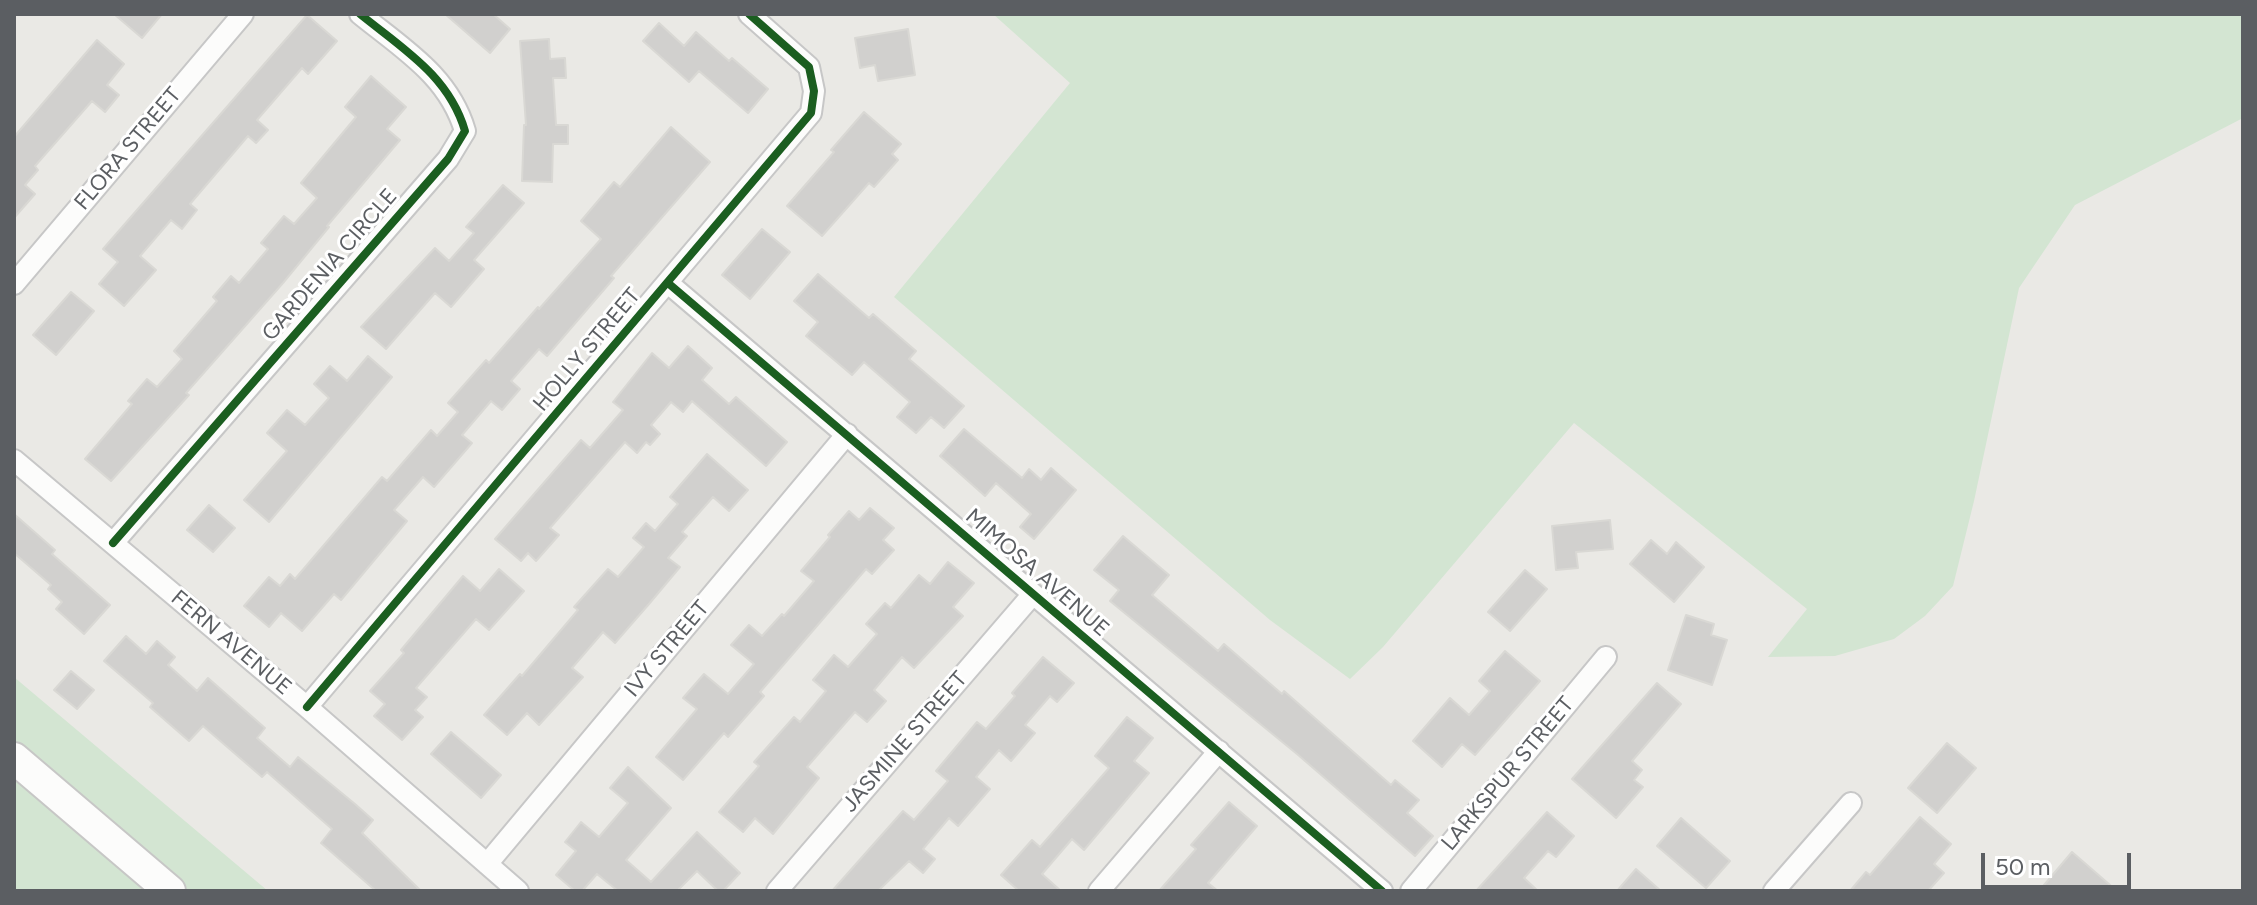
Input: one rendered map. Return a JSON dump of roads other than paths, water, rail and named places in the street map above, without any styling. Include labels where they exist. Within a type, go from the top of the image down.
[{"type":"street","name":"FLORA STREET","points":[[14,284],[243,14]]},
{"type":"street","name":"GARDENIA CIRCLE","points":[[113,543],[448,159],[465,131],[458,108],[437,77],[360,14]]},
{"type":"street","name":"HOLLY STREET","points":[[307,707],[811,113],[814,91],[809,67],[749,14]]},
{"type":"street","name":"MIMOSA AVENUE","points":[[668,283],[1382,891]]},
{"type":"street","name":"IVY STREET","points":[[487,864],[847,434]]},
{"type":"street","name":"FERN AVENUE","points":[[14,460],[307,707],[518,891]]},
{"type":"street","name":"JASMINE STREET","points":[[777,891],[1033,594]]},
{"type":"street","name":"LARKSPUR STREET","points":[[1411,891],[1606,657]]},
{"type":"street","points":[[1099,891],[1219,751]]},
{"type":"street","points":[[14,758],[170,891]]},
{"type":"street","points":[[1774,891],[1851,803]]}]
